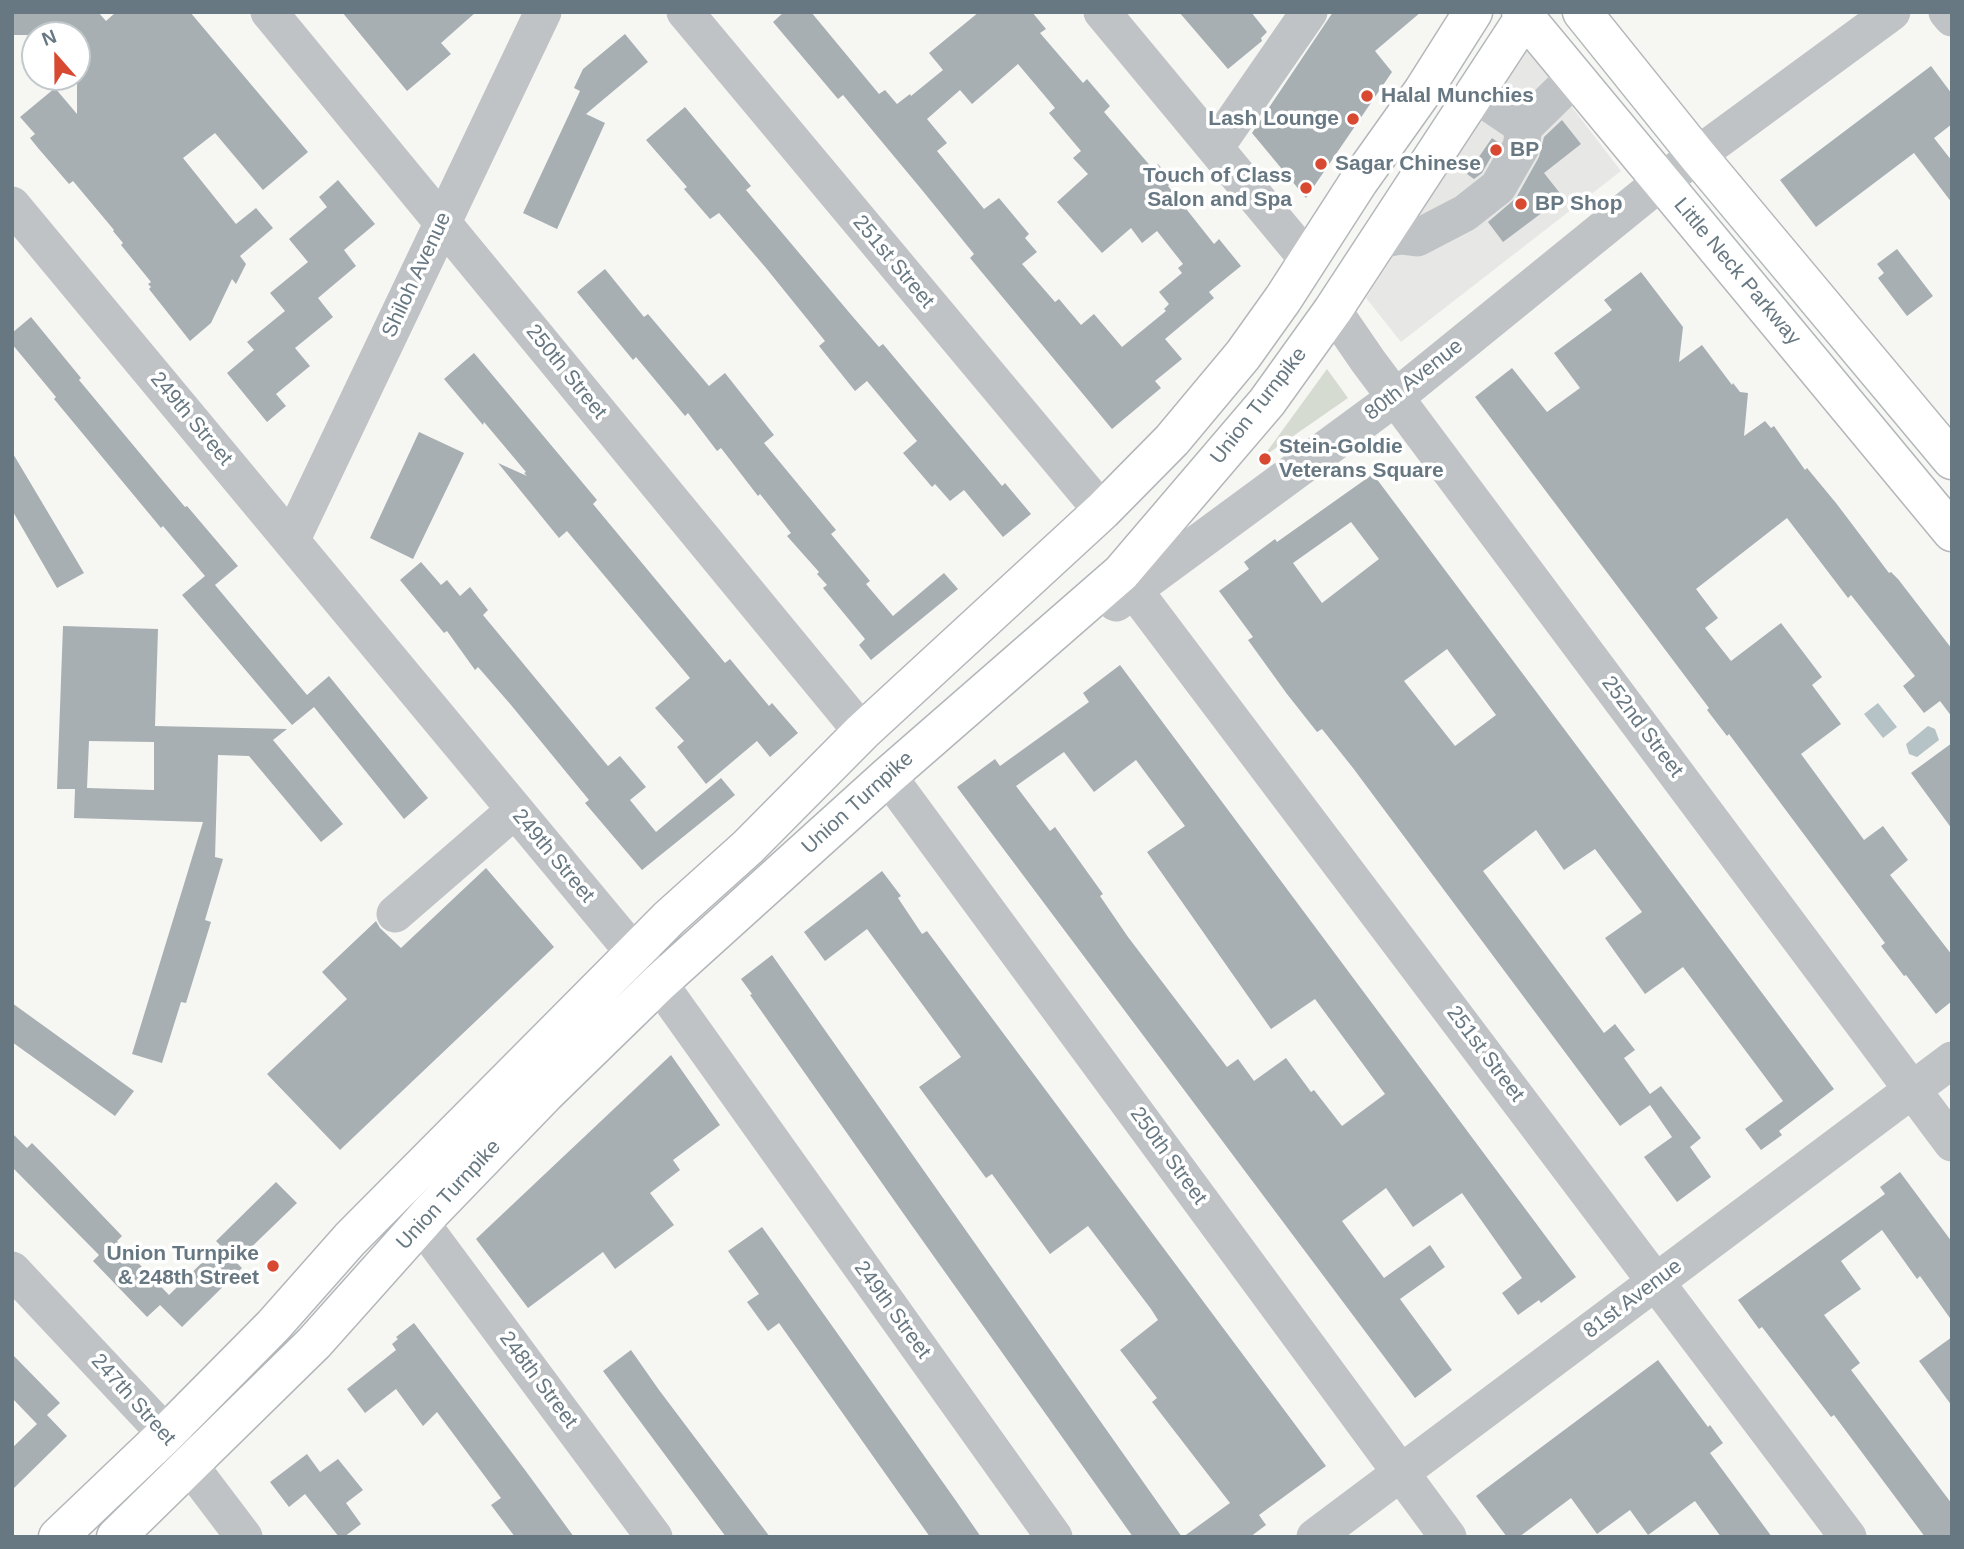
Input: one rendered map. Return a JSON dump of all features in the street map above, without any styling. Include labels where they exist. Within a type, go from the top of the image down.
[{"type":"main road","name":"Union Turnpike","points":[[58,1537],[166,1434],[273,1326],[350,1239],[669,918],[748,847],[862,732],[1102,511],[1200,408],[1242,355],[1308,260],[1359,181],[1423,91],[1473,12]]},
{"type":"main road","name":"Union Turnpike","points":[[116,1537],[314,1343],[421,1223],[545,1094],[659,983],[929,740],[1128,581],[1267,402],[1333,310],[1525,14]]},
{"type":"main road","name":"Little Neck Parkway","points":[[1525,14],[1952,532]]},
{"type":"main road","name":"Little Neck Parkway","points":[[1591,16],[1697,155],[1952,460]]},
{"type":"street","name":"250th Street","points":[[269,12],[862,732]]},
{"type":"street","name":"Shiloh Avenue","points":[[292,539],[544,12]]},
{"type":"street","name":"251st Street","points":[[685,12],[1102,511]]},
{"type":"street","points":[[1102,12],[1308,260]]},
{"type":"street","points":[[1215,148],[1309,12]]},
{"type":"street","name":"80th Avenue","points":[[1128,581],[1396,397],[1662,181],[1892,12]]},
{"type":"street","points":[[1947,12],[1952,18]]},
{"type":"street","points":[[1379,240],[1400,236],[1417,238],[1465,213],[1498,187],[1521,147],[1524,127],[1575,77]]},
{"type":"street","points":[[1474,93],[1524,127]]},
{"type":"street","name":"249th Street","points":[[14,211],[292,539],[659,983],[1054,1537]]},
{"type":"street","name":"252nd Street","points":[[1333,310],[1952,1143]]},
{"type":"street","name":"251st Street","points":[[1128,581],[1848,1537]]},
{"type":"street","name":"250th Street","points":[[888,776],[1448,1537]]},
{"type":"street","points":[[396,914],[515,810]]},
{"type":"street","name":"81st Avenue","points":[[1315,1537],[1952,1060]]},
{"type":"street","name":"248th Street","points":[[421,1223],[654,1537]]},
{"type":"street","name":"247th Street","points":[[12,1270],[166,1434],[244,1537]]},
{"type":"shaded area","points":[[1526,47],[1621,171],[1401,342],[1366,298]]},
{"type":"shaded area","points":[[1327,369],[1348,398],[1263,457]]},
{"type":"shaded area","points":[[1878,703],[1897,727],[1883,738],[1864,714]]},
{"type":"shaded area","points":[[1928,726],[1935,729],[1939,740],[1917,757],[1909,754],[1906,744]]},
{"type":"building","points":[[12,12],[98,12],[106,21],[116,12],[190,12],[308,152],[263,190],[215,133],[183,158],[236,224],[256,208],[273,228],[240,256],[246,264],[236,284],[232,279],[211,323],[190,341],[149,289],[151,287],[148,284],[151,282],[121,245],[123,243],[114,230],[73,181],[69,184],[38,148],[30,138],[35,134],[20,117],[51,91],[58,91],[77,114],[77,91],[91,91],[91,21],[21,21],[21,35],[12,35]]},
{"type":"building","points":[[342,12],[476,12],[441,43],[451,54],[407,91]]},
{"type":"building","points":[[784,12],[811,12],[879,94],[885,90],[897,104],[943,70],[929,53],[979,12],[1032,12],[1046,29],[1040,33],[1083,83],[1087,79],[1110,106],[1104,112],[1153,169],[1158,164],[1173,182],[1168,186],[1214,244],[1219,239],[1241,266],[1209,292],[1214,298],[1165,339],[1182,359],[1155,381],[1161,388],[1112,429],[970,258],[974,254],[843,95],[838,99],[773,22]],"holes":[[[1018,64],[1055,108],[1049,113],[1081,151],[1073,158],[1088,174],[1057,202],[1102,253],[1131,228],[1142,243],[1157,231],[1183,264],[1178,268],[1182,273],[1159,292],[1169,304],[1164,309],[1166,311],[1122,347],[1094,314],[1081,325],[1059,299],[1055,302],[1022,264],[1037,252],[1025,238],[1029,234],[999,198],[984,209],[937,151],[947,143],[927,119],[960,90],[972,104]]]},
{"type":"building","points":[[1179,12],[1251,12],[1267,32],[1261,38],[1262,41],[1228,69]]},
{"type":"building","points":[[1333,12],[1421,12],[1375,51],[1392,72],[1306,198],[1252,133]]},
{"type":"building","points":[[625,34],[648,62],[586,114],[605,123],[557,229],[523,213],[580,91],[574,88],[583,69]]},
{"type":"building","points":[[1931,66],[1952,94],[1952,124],[1934,138],[1952,161],[1952,203],[1914,153],[1816,227],[1780,180]]},
{"type":"building","points":[[685,107],[751,186],[746,190],[853,317],[879,347],[883,344],[1002,486],[1005,483],[1031,514],[1003,537],[964,490],[950,501],[935,484],[932,487],[903,453],[917,441],[867,381],[855,391],[819,346],[825,341],[766,268],[719,213],[710,219],[684,189],[687,187],[646,140]]},
{"type":"building","name":"BP Shop","points":[[1562,120],[1581,144],[1544,173],[1563,197],[1503,242],[1488,222],[1516,198],[1539,157],[1544,137]]},
{"type":"building","points":[[1492,138],[1499,143],[1482,173],[1474,179],[1467,174]]},
{"type":"building","points":[[338,180],[375,224],[344,250],[356,266],[318,298],[333,317],[295,348],[310,366],[276,394],[286,406],[267,422],[227,373],[254,350],[247,342],[285,311],[270,293],[308,262],[289,239],[327,207],[319,197]]},
{"type":"building","points":[[1897,249],[1933,296],[1907,316],[1878,278],[1884,273],[1877,264]]},
{"type":"building","points":[[605,269],[644,317],[648,314],[709,386],[725,373],[774,435],[764,443],[836,530],[831,534],[870,581],[866,584],[893,616],[944,573],[958,589],[871,660],[859,645],[865,639],[823,588],[827,585],[817,574],[819,572],[787,536],[791,533],[760,494],[758,496],[721,448],[717,451],[688,413],[685,416],[636,357],[633,360],[577,292]]},
{"type":"building","points":[[1641,272],[1683,327],[1679,362],[1702,345],[1732,385],[1733,383],[1740,392],[1748,393],[1744,436],[1765,421],[1771,428],[1774,426],[1805,470],[1807,468],[1836,503],[1952,649],[1952,717],[1940,701],[1924,713],[1903,686],[1915,676],[1851,595],[1848,598],[1787,518],[1696,589],[1718,618],[1705,628],[1731,661],[1781,623],[1822,677],[1812,685],[1841,724],[1801,754],[1864,840],[1883,826],[1908,860],[1890,875],[1952,955],[1952,1001],[1936,1014],[1881,946],[1885,943],[1729,734],[1727,736],[1707,710],[1709,708],[1475,397],[1512,368],[1547,412],[1580,388],[1554,353],[1612,310],[1604,300]]},
{"type":"building","points":[[31,317],[81,378],[79,380],[238,566],[215,585],[307,695],[329,676],[428,798],[404,819],[314,707],[292,725],[182,595],[205,576],[163,526],[161,528],[12,344],[12,333]]},
{"type":"building","points":[[474,353],[597,500],[593,504],[725,663],[730,659],[769,706],[772,703],[798,733],[770,757],[757,741],[706,784],[677,747],[684,741],[655,708],[690,678],[567,531],[559,538],[498,463],[527,476],[484,422],[483,425],[444,379]]},
{"type":"building","points":[[419,432],[464,453],[413,559],[370,538]]},
{"type":"building","points":[[12,452],[84,573],[57,588],[12,510]]},
{"type":"building","points":[[1373,474],[1834,1089],[1779,1131],[1782,1135],[1761,1150],[1745,1129],[1783,1101],[1683,967],[1645,994],[1605,938],[1642,912],[1595,849],[1564,870],[1536,830],[1483,871],[1604,1033],[1615,1024],[1635,1050],[1624,1058],[1650,1094],[1661,1086],[1701,1138],[1690,1147],[1711,1177],[1677,1202],[1644,1157],[1672,1137],[1650,1105],[1620,1126],[1353,768],[1322,729],[1317,732],[1248,640],[1253,637],[1219,591],[1249,569],[1244,562],[1275,539],[1277,542]],"holes":[[[1351,522],[1379,559],[1322,603],[1293,563]],[[1447,649],[1496,715],[1455,746],[1404,681]]]},
{"type":"building","points":[[421,562],[441,585],[447,580],[460,596],[470,587],[488,610],[483,615],[608,766],[620,756],[646,787],[630,800],[656,832],[721,778],[735,795],[642,870],[585,803],[589,800],[511,705],[478,667],[475,670],[447,631],[444,633],[400,580]]},
{"type":"building","points":[[63,626],[158,629],[155,726],[287,729],[273,740],[343,824],[321,842],[249,756],[218,755],[215,857],[223,859],[205,920],[211,922],[186,1003],[181,1002],[162,1063],[132,1054],[203,822],[74,818],[75,789],[57,789]],"holes":[[[89,741],[154,742],[154,790],[87,788]]]},
{"type":"building","points":[[1120,665],[1576,1277],[1541,1303],[1539,1300],[1518,1315],[1502,1293],[1522,1278],[1462,1193],[1413,1227],[1386,1188],[1342,1221],[1384,1278],[1430,1245],[1445,1267],[1400,1299],[1452,1370],[1415,1398],[957,787],[995,759],[1000,766],[1089,702],[1083,693]],"holes":[[[1064,752],[1094,792],[1136,760],[1185,826],[1147,852],[1271,1029],[1315,999],[1385,1094],[1342,1126],[1314,1090],[1311,1092],[1286,1058],[1254,1081],[1238,1059],[1227,1067],[1128,937],[1100,896],[1103,894],[1055,827],[1050,831],[1016,786]]]},
{"type":"building","points":[[1952,743],[1952,829],[1911,773]]},
{"type":"building","points":[[486,868],[554,947],[340,1150],[267,1074],[347,999],[322,972],[376,921],[401,948]]},
{"type":"building","points":[[882,871],[901,896],[898,898],[922,934],[927,931],[1326,1466],[1259,1515],[1266,1525],[1250,1537],[1183,1537],[1230,1503],[1152,1402],[1157,1398],[1120,1350],[1158,1320],[1151,1309],[1088,1226],[1050,1254],[992,1174],[986,1178],[919,1087],[961,1057],[867,929],[825,961],[804,932]]},
{"type":"building","points":[[772,955],[1182,1537],[1133,1537],[903,1213],[741,979]]},
{"type":"building","points":[[12,1003],[134,1091],[115,1116],[12,1042]]},
{"type":"building","points":[[671,1055],[720,1125],[673,1160],[680,1170],[650,1193],[674,1225],[615,1269],[603,1252],[528,1308],[476,1239]]},
{"type":"building","points":[[12,1133],[27,1148],[32,1143],[55,1166],[122,1236],[117,1241],[169,1295],[220,1245],[216,1241],[276,1182],[297,1203],[236,1262],[242,1268],[182,1327],[160,1305],[147,1317],[93,1261],[99,1255],[12,1167]]},
{"type":"building","points":[[1900,1172],[1952,1242],[1952,1321],[1920,1276],[1917,1279],[1882,1230],[1841,1261],[1861,1289],[1824,1315],[1860,1363],[1851,1370],[1952,1504],[1952,1537],[1925,1537],[1834,1415],[1831,1417],[1738,1300],[1885,1194],[1880,1187]]},
{"type":"building","points":[[762,1227],[981,1537],[930,1537],[779,1323],[768,1331],[747,1302],[759,1294],[728,1251]]},
{"type":"building","points":[[414,1323],[574,1537],[515,1537],[491,1505],[501,1498],[437,1412],[423,1426],[396,1389],[365,1413],[347,1389],[396,1350],[392,1344],[398,1339],[396,1337]]},
{"type":"building","points":[[1952,1337],[1952,1406],[1919,1361]]},
{"type":"building","points":[[631,1350],[770,1537],[726,1537],[603,1371]]},
{"type":"building","points":[[12,1354],[60,1403],[47,1415],[67,1436],[12,1490],[12,1448],[37,1424],[12,1398]]},
{"type":"building","points":[[1658,1360],[1723,1443],[1710,1453],[1772,1537],[1721,1537],[1695,1501],[1648,1535],[1630,1510],[1597,1534],[1571,1498],[1519,1537],[1507,1537],[1476,1496]]},
{"type":"building","points":[[307,1454],[320,1472],[338,1459],[363,1490],[346,1503],[361,1524],[344,1537],[339,1537],[305,1494],[289,1507],[270,1482]]},
{"type":"place","name":"Halal Munchies","points":[[1367,96]]},
{"type":"place","name":"Lash Lounge","points":[[1353,119]]},
{"type":"place","name":"BP","points":[[1496,150]]},
{"type":"place","name":"Sagar Chinese","points":[[1321,164]]},
{"type":"place","name":"Touch of Class Salon and Spa","points":[[1306,188]]},
{"type":"place","name":"BP Shop","points":[[1521,204]]},
{"type":"place","name":"Stein-Goldie Veterans Square","points":[[1265,459]]},
{"type":"place","name":"Union Turnpike & 248th Street","points":[[273,1266]]}]
